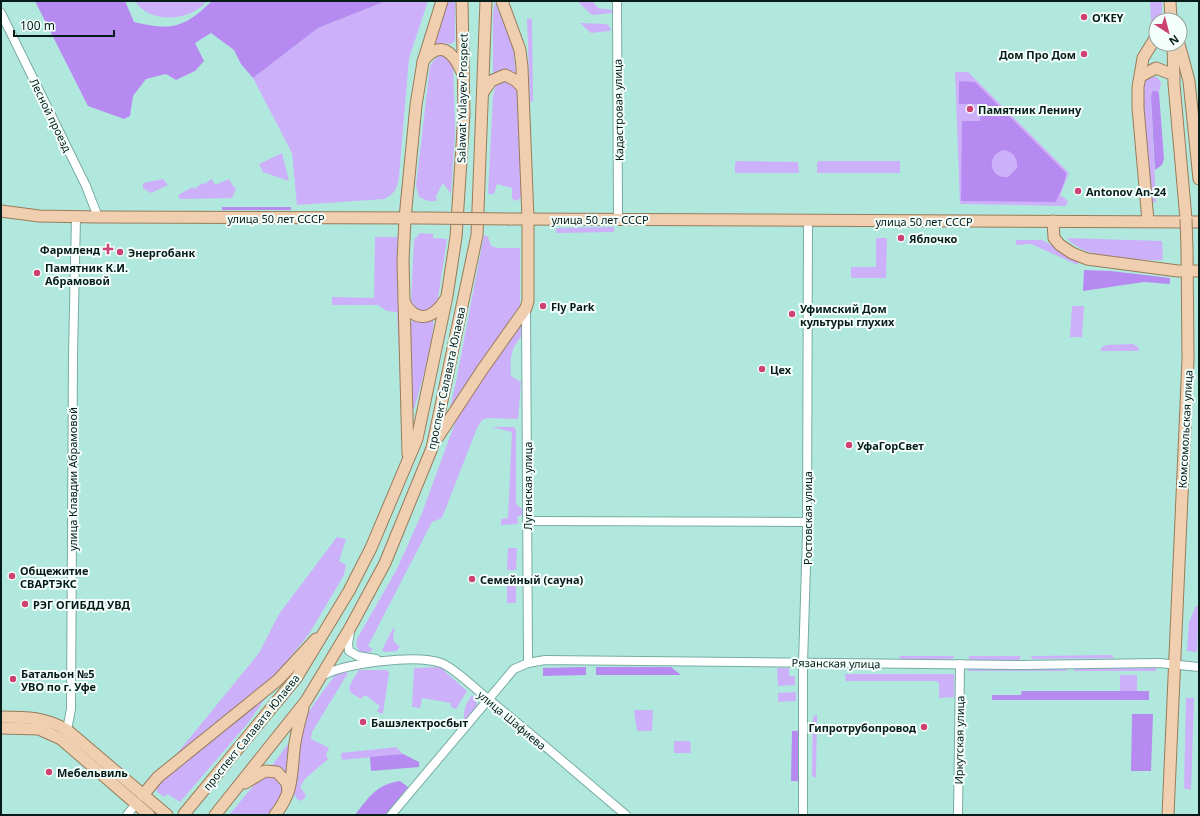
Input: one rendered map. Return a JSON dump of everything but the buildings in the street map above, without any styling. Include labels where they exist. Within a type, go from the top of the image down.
[{"type":"main road","points":[[408,461],[409,431],[403,261],[405,218],[416,105],[423,62],[442,1]]},
{"type":"main road","name":"Salawat Yulayev Prospect","points":[[462,1],[464,75]]},
{"type":"main road","name":"проспект Салавата Юлаева","points":[[215,815],[306,701],[350,628],[385,563],[432,448],[477,235],[484,92],[486,1]]},
{"type":"main road","points":[[432,448],[458,405],[526,308],[528,285],[528,218],[520,50],[502,1]]},
{"type":"main road","points":[[1170,1],[1170,12]]},
{"type":"main road","points":[[423,62],[434,52],[445,50],[453,54],[464,75]]},
{"type":"main road","points":[[1148,50],[1143,58],[1138,87],[1138,108],[1148,221]]},
{"type":"main road","name":"Комсомольская улица","points":[[1168,815],[1193,271],[1187,249],[1172,52]]},
{"type":"main road","points":[[1181,52],[1189,80],[1199,179]]},
{"type":"main road","points":[[1141,76],[1156,68],[1174,79]]},
{"type":"main road","name":"проспект Салавата Юлаева","points":[[184,814],[277,704],[297,677],[327,629],[372,548],[417,439],[447,296],[456,237],[460,196],[464,114],[464,75]]},
{"type":"main road","points":[[484,92],[491,81],[505,75],[515,80],[522,87]]},
{"type":"main road","name":"улица 50 лет СССР","points":[[1,212],[98,218],[618,218],[808,221],[1199,222]]},
{"type":"main road","points":[[1053,221],[1054,238],[1060,245],[1072,253],[1087,259],[1193,271]]},
{"type":"main road","points":[[404,302],[412,312],[422,317],[437,311],[447,296]]},
{"type":"main road","points":[[139,799],[158,777],[278,680],[306,649],[327,629]]},
{"type":"main road","points":[[275,815],[289,794],[292,783],[296,733],[306,701]]},
{"type":"main road","points":[[1,717],[40,718],[54,723],[64,735],[139,799],[167,815]]},
{"type":"main road","points":[[1,728],[39,729],[64,735]]},
{"type":"main road","points":[[236,789],[265,771],[272,771],[283,776],[287,782],[289,794]]},
{"type":"main road","points":[[139,799],[150,815]]},
{"type":"street","name":"Кадастровая улица","points":[[616,1],[618,218]]},
{"type":"street","name":"Лесной проезд","points":[[1,13],[86,186],[98,218]]},
{"type":"street","name":"улица Клавдии Абрамовой","points":[[64,735],[71,709],[73,355],[76,217]]},
{"type":"street","name":"Ростовская улица","points":[[803,815],[803,663],[807,522],[808,221]]},
{"type":"street","name":"Луганская улица","points":[[526,308],[528,663]]},
{"type":"street","points":[[527,521],[807,522]]},
{"type":"street","name":"улица Шафиева","points":[[350,628],[348,644],[349,650],[358,656],[385,661]]},
{"type":"street","name":"Рязанская улица","points":[[487,699],[514,669],[528,663],[546,660],[803,663],[1159,664],[1199,667]]},
{"type":"street","name":"улица Шафиева","points":[[319,678],[332,670],[385,661],[433,661],[442,664],[487,699],[626,815]]},
{"type":"street","name":"Иркутская улица","points":[[958,815],[960,664]]},
{"type":"street","points":[[391,815],[487,699]]},
{"type":"street","points":[[127,815],[139,799]]},
{"type":"shaded area","points":[[35,1],[125,1],[134,22],[147,25],[168,26],[185,22],[212,1],[386,1],[318,28],[253,78],[241,64],[234,50],[211,33],[195,43],[204,61],[195,71],[176,80],[166,74],[146,79],[133,96],[130,116],[124,119],[88,106]]},
{"type":"shaded area","points":[[135,1],[207,1],[200,8],[191,13],[171,18],[150,14],[142,9]]},
{"type":"shaded area","points":[[386,1],[428,1],[409,58],[399,177],[396,187],[391,195],[384,199],[297,205],[292,153],[253,78],[318,28]]},
{"type":"shaded area","points":[[448,1],[455,1],[455,41],[451,44],[441,43],[437,46],[434,43]]},
{"type":"shaded area","points":[[577,1],[592,1],[598,8],[612,10],[613,13],[592,15]]},
{"type":"shaded area","points":[[1150,1],[1162,1],[1162,12],[1151,12]]},
{"type":"shaded area","points":[[495,2],[513,46],[516,75],[493,75],[493,15]]},
{"type":"shaded area","points":[[527,18],[532,19],[533,102],[530,101]]},
{"type":"shaded area","points":[[580,23],[607,24],[611,29],[610,31],[591,33]]},
{"type":"shaded area","points":[[441,55],[445,55],[453,64],[455,130],[451,194],[443,183],[436,196],[437,201],[428,201],[419,197],[416,186],[430,66],[435,59]]},
{"type":"shaded area","points":[[955,72],[968,72],[1069,173],[1060,195],[1068,201],[1066,206],[960,204]]},
{"type":"shaded area","points":[[1149,77],[1157,77],[1161,83],[1159,93],[1156,91],[1151,96],[1156,202],[1149,202],[1143,97],[1145,80]]},
{"type":"shaded area","points":[[504,80],[520,89],[524,193],[518,201],[512,199],[512,188],[497,184],[494,194],[488,194],[493,96],[496,84]]},
{"type":"shaded area","points":[[959,81],[975,82],[1066,173],[1064,184],[1056,202],[961,201],[962,121],[980,121],[981,104],[959,104]],"holes":[[[1003,150],[1012,153],[1016,158],[1017,168],[1008,177],[1002,177],[994,171],[992,162],[997,153]]]},
{"type":"shaded area","points":[[1153,91],[1159,93],[1164,159],[1162,165],[1155,170],[1151,96]]},
{"type":"shaded area","points":[[282,153],[289,181],[263,172],[259,164]]},
{"type":"shaded area","points":[[736,161],[798,162],[799,173],[735,173]]},
{"type":"shaded area","points":[[819,161],[900,161],[900,173],[817,173],[817,163]]},
{"type":"shaded area","points":[[163,179],[168,185],[151,193],[143,188],[143,183]]},
{"type":"shaded area","points":[[212,179],[215,185],[229,179],[236,188],[232,198],[180,199],[178,195],[193,187],[194,189]]},
{"type":"shaded area","points":[[222,207],[291,207],[291,210],[222,210]]},
{"type":"shaded area","points":[[614,227],[614,232],[556,233],[556,228]]},
{"type":"shaded area","points":[[420,233],[433,234],[433,238],[447,239],[437,304],[434,308],[422,312],[414,306],[411,301],[414,240]]},
{"type":"shaded area","points":[[484,235],[488,237],[491,246],[498,248],[520,248],[520,307],[516,317],[449,412],[456,382]]},
{"type":"shaded area","points":[[375,237],[397,237],[400,240],[402,420],[397,312],[387,311],[378,305],[332,305],[332,297],[374,298]]},
{"type":"shaded area","points":[[876,238],[887,238],[886,278],[851,278],[851,267],[876,267]]},
{"type":"shaded area","points":[[1067,238],[1162,241],[1163,260],[1126,259],[1098,255],[1075,245]]},
{"type":"shaded area","points":[[1016,240],[1042,240],[1078,260],[1078,265],[1031,244],[1016,245]]},
{"type":"shaded area","points":[[1084,270],[1111,271],[1170,278],[1170,284],[1144,282],[1083,291]]},
{"type":"shaded area","points":[[1072,306],[1084,306],[1082,337],[1070,337]]},
{"type":"shaded area","points":[[413,319],[431,320],[434,322],[429,356],[414,409],[410,326]]},
{"type":"shaded area","points":[[524,320],[523,335],[513,349],[511,359],[511,376],[521,382],[518,419],[488,418],[482,420],[477,428],[442,518],[432,522],[368,646],[373,649],[369,653],[360,652],[356,645],[357,639],[397,569],[422,513],[459,412]]},
{"type":"shaded area","points":[[1133,344],[1138,347],[1139,351],[1100,351],[1102,347],[1107,345]]},
{"type":"shaded area","points":[[491,427],[514,427],[516,430],[516,504],[523,510],[522,515],[517,517],[518,524],[501,525],[501,519],[508,518],[512,432]]},
{"type":"shaded area","points":[[337,537],[346,539],[339,561],[346,565],[344,575],[309,634],[276,675],[175,756],[259,653],[279,614]]},
{"type":"shaded area","points":[[508,548],[517,548],[516,570],[507,570]]},
{"type":"shaded area","points":[[507,581],[516,581],[516,603],[507,603]]},
{"type":"shaded area","points":[[1196,606],[1199,606],[1197,652],[1187,651],[1189,622]]},
{"type":"shaded area","points":[[393,628],[395,630],[393,635],[394,641],[400,646],[397,651],[385,652],[382,650]]},
{"type":"shaded area","points":[[1113,655],[1113,658],[1032,659],[1031,656]]},
{"type":"shaded area","points":[[899,656],[954,656],[953,659],[901,659]]},
{"type":"shaded area","points":[[968,656],[1021,656],[1019,660],[970,660]]},
{"type":"shaded area","points":[[440,667],[467,691],[456,709],[451,707],[451,703],[422,698],[420,708],[412,707],[414,668]]},
{"type":"shaded area","points":[[586,667],[586,675],[543,676],[543,668]]},
{"type":"shaded area","points":[[596,667],[671,667],[681,675],[596,675]]},
{"type":"shaded area","points":[[777,668],[789,668],[789,676],[795,676],[795,685],[778,686]]},
{"type":"shaded area","points":[[1067,668],[1067,671],[968,671],[969,669]]},
{"type":"shaded area","points":[[1074,668],[1156,668],[1156,671],[1074,671]]},
{"type":"shaded area","points":[[359,670],[387,670],[389,673],[383,713],[381,714],[377,711],[380,706],[365,695],[361,699],[351,693],[349,688]]},
{"type":"shaded area","points":[[345,671],[348,673],[312,732],[311,739],[329,748],[326,755],[328,759],[305,779],[300,787],[306,795],[304,799],[299,801],[293,794],[299,740],[304,722],[313,705],[337,673]]},
{"type":"shaded area","points":[[845,674],[954,674],[954,697],[939,698],[939,683],[936,681],[846,681]]},
{"type":"shaded area","points":[[1120,675],[1137,675],[1137,691],[1120,691]]},
{"type":"shaded area","points":[[271,690],[248,723],[180,802],[167,794],[165,797],[157,792],[157,786],[160,780]]},
{"type":"shaded area","points":[[1022,691],[1149,691],[1149,700],[992,700],[992,695],[1021,695]]},
{"type":"shaded area","points":[[796,692],[796,701],[778,702],[778,693]]},
{"type":"shaded area","points":[[472,695],[476,700],[477,706],[465,722],[465,708]]},
{"type":"shaded area","points":[[1186,698],[1194,698],[1191,790],[1184,788]]},
{"type":"shaded area","points":[[634,710],[653,710],[652,731],[637,731]]},
{"type":"shaded area","points":[[817,714],[816,778],[812,776],[813,717]]},
{"type":"shaded area","points":[[1132,714],[1153,714],[1151,771],[1131,771]]},
{"type":"shaded area","points":[[792,731],[800,731],[800,781],[791,781]]},
{"type":"shaded area","points":[[291,740],[288,777],[270,768]]},
{"type":"shaded area","points":[[674,741],[690,741],[691,753],[674,753]]},
{"type":"shaded area","points":[[396,747],[403,754],[342,760],[341,753]]},
{"type":"shaded area","points":[[403,754],[419,762],[419,767],[371,771],[370,757]]},
{"type":"shaded area","points":[[266,775],[278,777],[285,789],[280,799],[268,815],[229,815],[260,778]]},
{"type":"shaded area","points":[[400,781],[408,787],[385,815],[355,815],[369,798],[379,789],[385,785]]},
{"type":"place","name":"O’KEY","points":[[1084,17]]},
{"type":"place","name":"Дом Про Дом","points":[[1084,54]]},
{"type":"place","name":"Памятник Ленину","points":[[970,109]]},
{"type":"place","name":"Antonov An-24","points":[[1078,191]]},
{"type":"place","name":"Яблочко","points":[[901,238]]},
{"type":"place","name":"Фармленд","points":[[108,249]]},
{"type":"place","name":"Энергобанк","points":[[120,252]]},
{"type":"place","name":"Памятник К.И. Абрамовой","points":[[37,273]]},
{"type":"place","name":"Fly Park","points":[[543,306]]},
{"type":"place","name":"Уфимский Дом культуры глухих","points":[[792,314]]},
{"type":"place","name":"Цех","points":[[762,369]]},
{"type":"place","name":"УфаГорСвет","points":[[849,445]]},
{"type":"place","name":"Общежитие СВАРТЭКС","points":[[12,576]]},
{"type":"place","name":"Семейный (сауна)","points":[[472,579]]},
{"type":"place","name":"РЭГ ОГИБДД УВД","points":[[25,604]]},
{"type":"place","name":"Батальон №5 УВО по г. Уфе","points":[[13,679]]},
{"type":"place","name":"Башэлектросбыт","points":[[363,722]]},
{"type":"place","name":"Гипротрубопровод","points":[[924,727]]},
{"type":"place","name":"Мебельвиль","points":[[49,772]]}]
